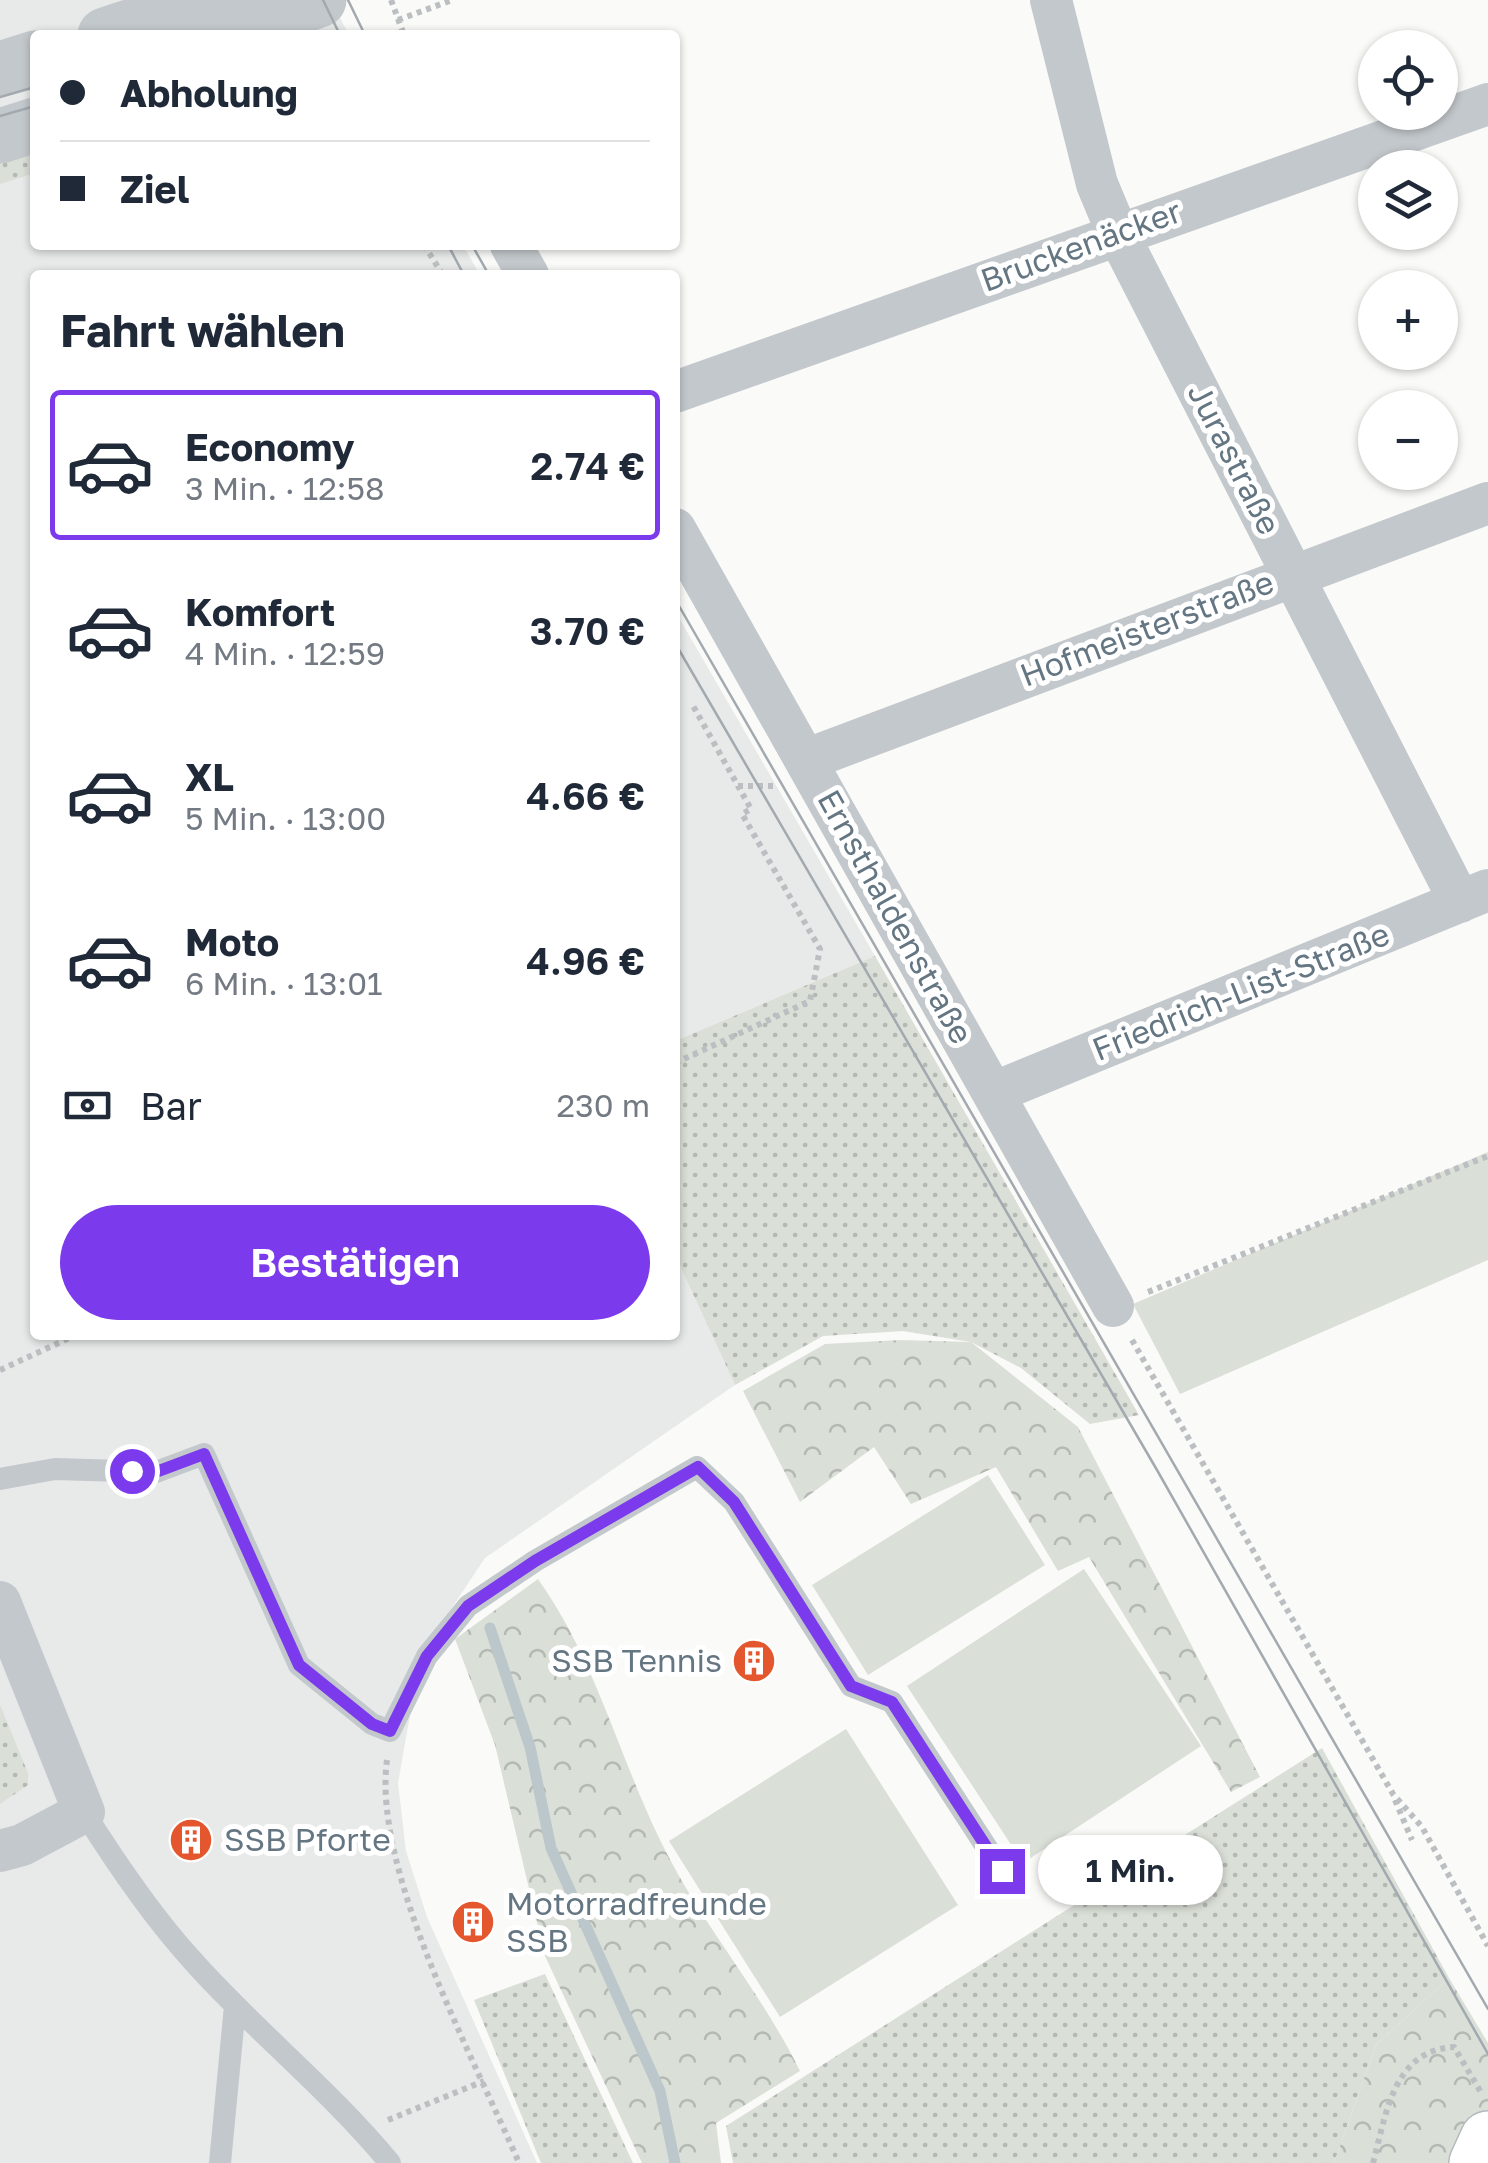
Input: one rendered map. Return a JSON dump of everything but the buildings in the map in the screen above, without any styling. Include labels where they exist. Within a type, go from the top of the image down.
[{"type":"main road","points":[[1477,2163],[1488,2139]]},
{"type":"street","points":[[120,30],[148,21],[195,14],[250,18],[318,0]]},
{"type":"street","name":"Jurastraße","points":[[1051,0],[1097,184],[1116,232],[1294,574],[1474,896]]},
{"type":"street","points":[[0,69],[30,60]]},
{"type":"street","name":"Bruckenäcker","points":[[680,390],[1116,232],[1488,104]]},
{"type":"street","points":[[0,136],[30,127]]},
{"type":"street","name":"Hofmeisterstraße","points":[[808,759],[1488,502]]},
{"type":"street","name":"Ernsthaldenstraße","points":[[680,538],[1113,1306]]},
{"type":"street","name":"Friedrich-List-Straße","points":[[993,1093],[1474,896]]},
{"type":"street","points":[[0,1602],[84,1812],[22,1845],[0,1851]]},
{"type":"lane","points":[[0,1479],[54,1469],[156,1472],[204,1454],[299,1665],[372,1724],[390,1731],[427,1656],[468,1606],[535,1561],[698,1467],[734,1502],[851,1686],[892,1702],[1002,1871]]},
{"type":"lane","points":[[84,1812],[180,1945],[390,2163]]},
{"type":"lane","points":[[220,2163],[235,2006]]},
{"type":"path","points":[[392,0],[402,30]]},
{"type":"path","points":[[398,20],[452,0]]},
{"type":"path","points":[[680,1061],[810,1002],[820,949],[742,814],[752,809],[692,704]]},
{"type":"path","points":[[1412,1840],[1393,1794],[1113,1306],[1488,1156]]},
{"type":"path","points":[[0,1370],[65,1340]]},
{"type":"path","points":[[390,1731],[384,1776],[396,1858],[416,1924],[519,2163]]},
{"type":"path","points":[[1393,1794],[1422,1827],[1488,1946]]},
{"type":"path","points":[[1374,2163],[1391,2095],[1403,2073],[1437,2048],[1454,2047],[1488,2104]]},
{"type":"path","points":[[363,2131],[484,2082]]},
{"type":"shaded area","points":[[0,0],[331,0],[346,30],[30,30],[30,250],[466,250],[477,270],[30,270],[30,1340],[680,1340],[680,1266],[735,1385],[485,1558],[421,1654],[398,1783],[406,1851],[427,1917],[537,2163],[0,2163]]},
{"type":"shaded area","points":[[680,620],[875,956],[680,1039]]},
{"type":"green space","points":[[30,141],[30,175],[0,184],[0,150]]},
{"type":"green space","points":[[875,956],[1139,1415],[1090,1424],[1021,1368],[971,1342],[903,1331],[823,1336],[735,1385],[680,1266],[680,1039]]},
{"type":"green space","points":[[1488,1152],[1488,1260],[1180,1394],[1133,1304]]},
{"type":"green space","points":[[971,1342],[1078,1427],[1260,1777],[1231,1792],[1089,1557],[1058,1571],[996,1467],[911,1504],[874,1447],[800,1502],[743,1391],[825,1344]]},
{"type":"green space","points":[[988,1475],[1045,1565],[868,1675],[812,1585]]},
{"type":"green space","points":[[1084,1569],[1201,1746],[1023,1863],[907,1686]]},
{"type":"green space","points":[[538,1579],[575,1641],[661,1842],[800,2071],[716,2123],[721,2163],[642,2163],[545,1956],[495,1745],[455,1639]]},
{"type":"green space","points":[[0,1705],[28,1773],[28,1785],[0,1804]]},
{"type":"green space","points":[[846,1729],[958,1905],[780,2017],[669,1841]]},
{"type":"green space","points":[[1322,1748],[1449,1978],[1376,2045],[1334,2163],[733,2163],[726,2126]]},
{"type":"green space","points":[[545,1974],[633,2163],[541,2163],[474,2000]]},
{"type":"green space","points":[[1449,1978],[1488,2043],[1488,2163],[1334,2163],[1376,2045]]},
{"type":"waterway","points":[[490,1628],[530,1747],[551,1848],[660,2091],[675,2163]]},
{"type":"tram line","points":[[323,0],[338,30]]},
{"type":"tram line","points":[[348,0],[363,30]]},
{"type":"tram line","points":[[0,97],[30,88]]},
{"type":"tram line","points":[[0,116],[30,107]]},
{"type":"tram line","points":[[451,250],[461,270]]},
{"type":"tram line","points":[[475,250],[486,270]]},
{"type":"tram line","points":[[680,608],[1488,2009]]},
{"type":"tram line","points":[[680,652],[1157,1470],[1488,2054]]},
{"type":"place","name":"SSB Tennis","points":[[754,1661]]},
{"type":"place","name":"SSB Pforte","points":[[191,1840]]},
{"type":"place","name":"Motorradfreunde SSB","points":[[473,1922]]},
{"type":"route","points":[[132,1471],[156,1472],[204,1454],[299,1665],[372,1724],[390,1731],[427,1656],[468,1606],[535,1561],[698,1467],[734,1502],[851,1686],[892,1702],[1002,1871]]}]
